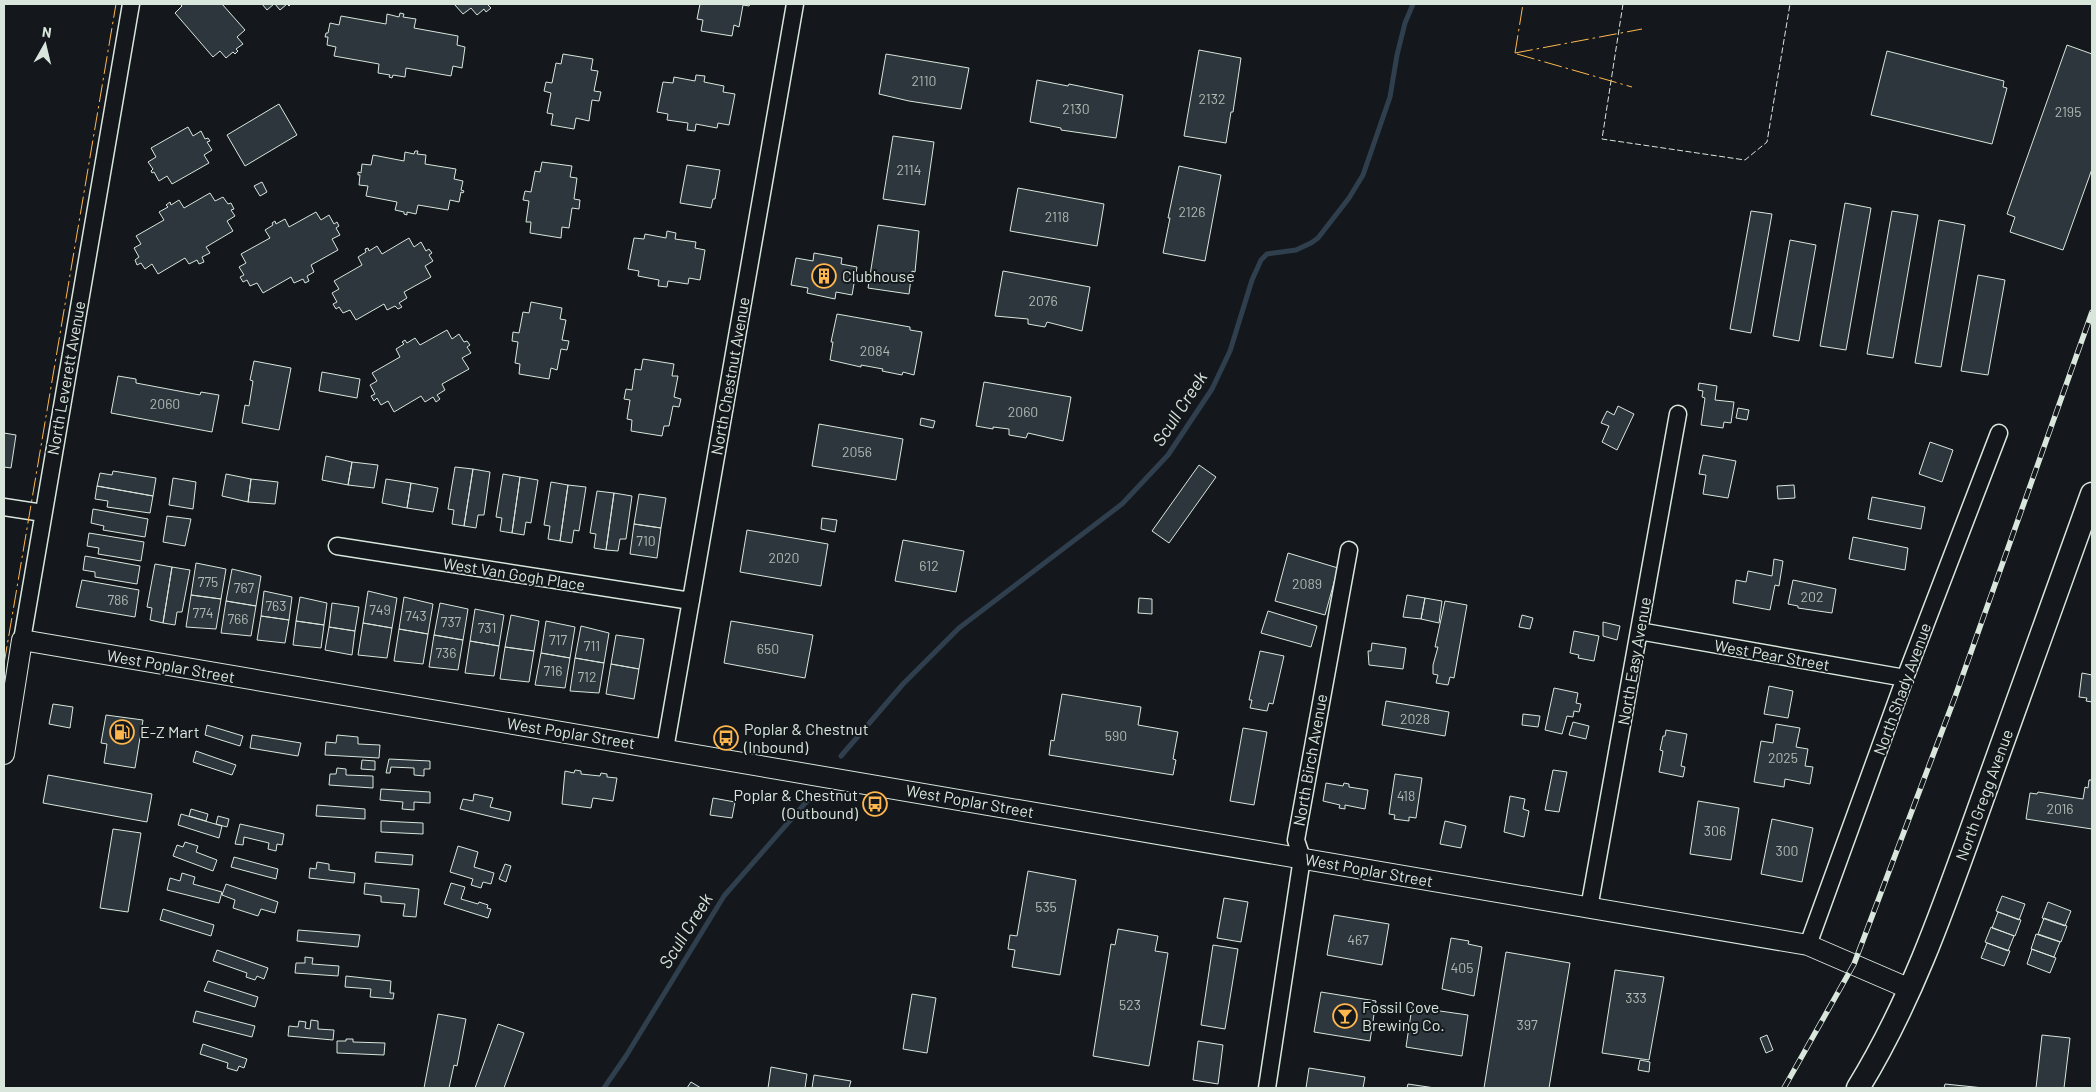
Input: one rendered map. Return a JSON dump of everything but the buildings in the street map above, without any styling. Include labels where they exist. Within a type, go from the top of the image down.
[{"type":"main road","name":"North Gregg Avenue","points":[[1858,1088],[1921,965],[2092,494]]},
{"type":"street","name":"North Leverett Avenue","points":[[4,754],[8,704],[22,640],[130,4]]},
{"type":"street","name":"North Chestnut Avenue","points":[[665,749],[795,4]]},
{"type":"street","name":"North Easy Avenue","points":[[1589,908],[1678,414]]},
{"type":"street","name":"North Shady Avenue","points":[[1808,945],[1905,678],[1999,433]]},
{"type":"street","points":[[4,507],[43,513]]},
{"type":"street","name":"West Van Gogh Place","points":[[337,546],[691,601]]},
{"type":"street","name":"North Birch Avenue","points":[[1267,1088],[1302,858],[1296,840],[1349,550]]},
{"type":"street","name":"West Pear Street","points":[[1639,631],[1905,678]]},
{"type":"street","name":"West Poplar Street","points":[[22,640],[1808,945],[1910,989]]},
{"type":"waterway","name":"Scull Creek","points":[[841,756],[903,684],[959,628],[1122,504],[1168,455],[1212,389],[1230,351],[1252,280],[1261,260],[1267,254],[1296,250],[1318,238],[1349,198],[1363,175],[1390,97],[1397,55],[1405,23],[1413,4]]},
{"type":"waterway","name":"Scull Creek","points":[[604,1088],[626,1056],[724,896],[808,800]]},
{"type":"railway","points":[[1784,1088],[1854,964],[1955,697],[2092,312]]},
{"type":"fence","points":[[1623,4],[1602,139],[1745,160],[1767,142],[1790,4]]},
{"type":"power","points":[[4,664],[116,4]]},
{"type":"power","points":[[1515,53],[1523,4]]},
{"type":"power","points":[[1515,53],[1642,29]]},
{"type":"power","points":[[1517,54],[1632,87]]},
{"type":"place","name":"Clubhouse","points":[[824,276]]},
{"type":"place","name":"E-Z Mart","points":[[122,732]]},
{"type":"place","name":"Poplar & Chestnut (Inbound)","points":[[726,738]]},
{"type":"place","name":"Poplar & Chestnut (Outbound)","points":[[875,804]]},
{"type":"place","name":"Fossil Cove Brewing Co.","points":[[1345,1016]]}]
